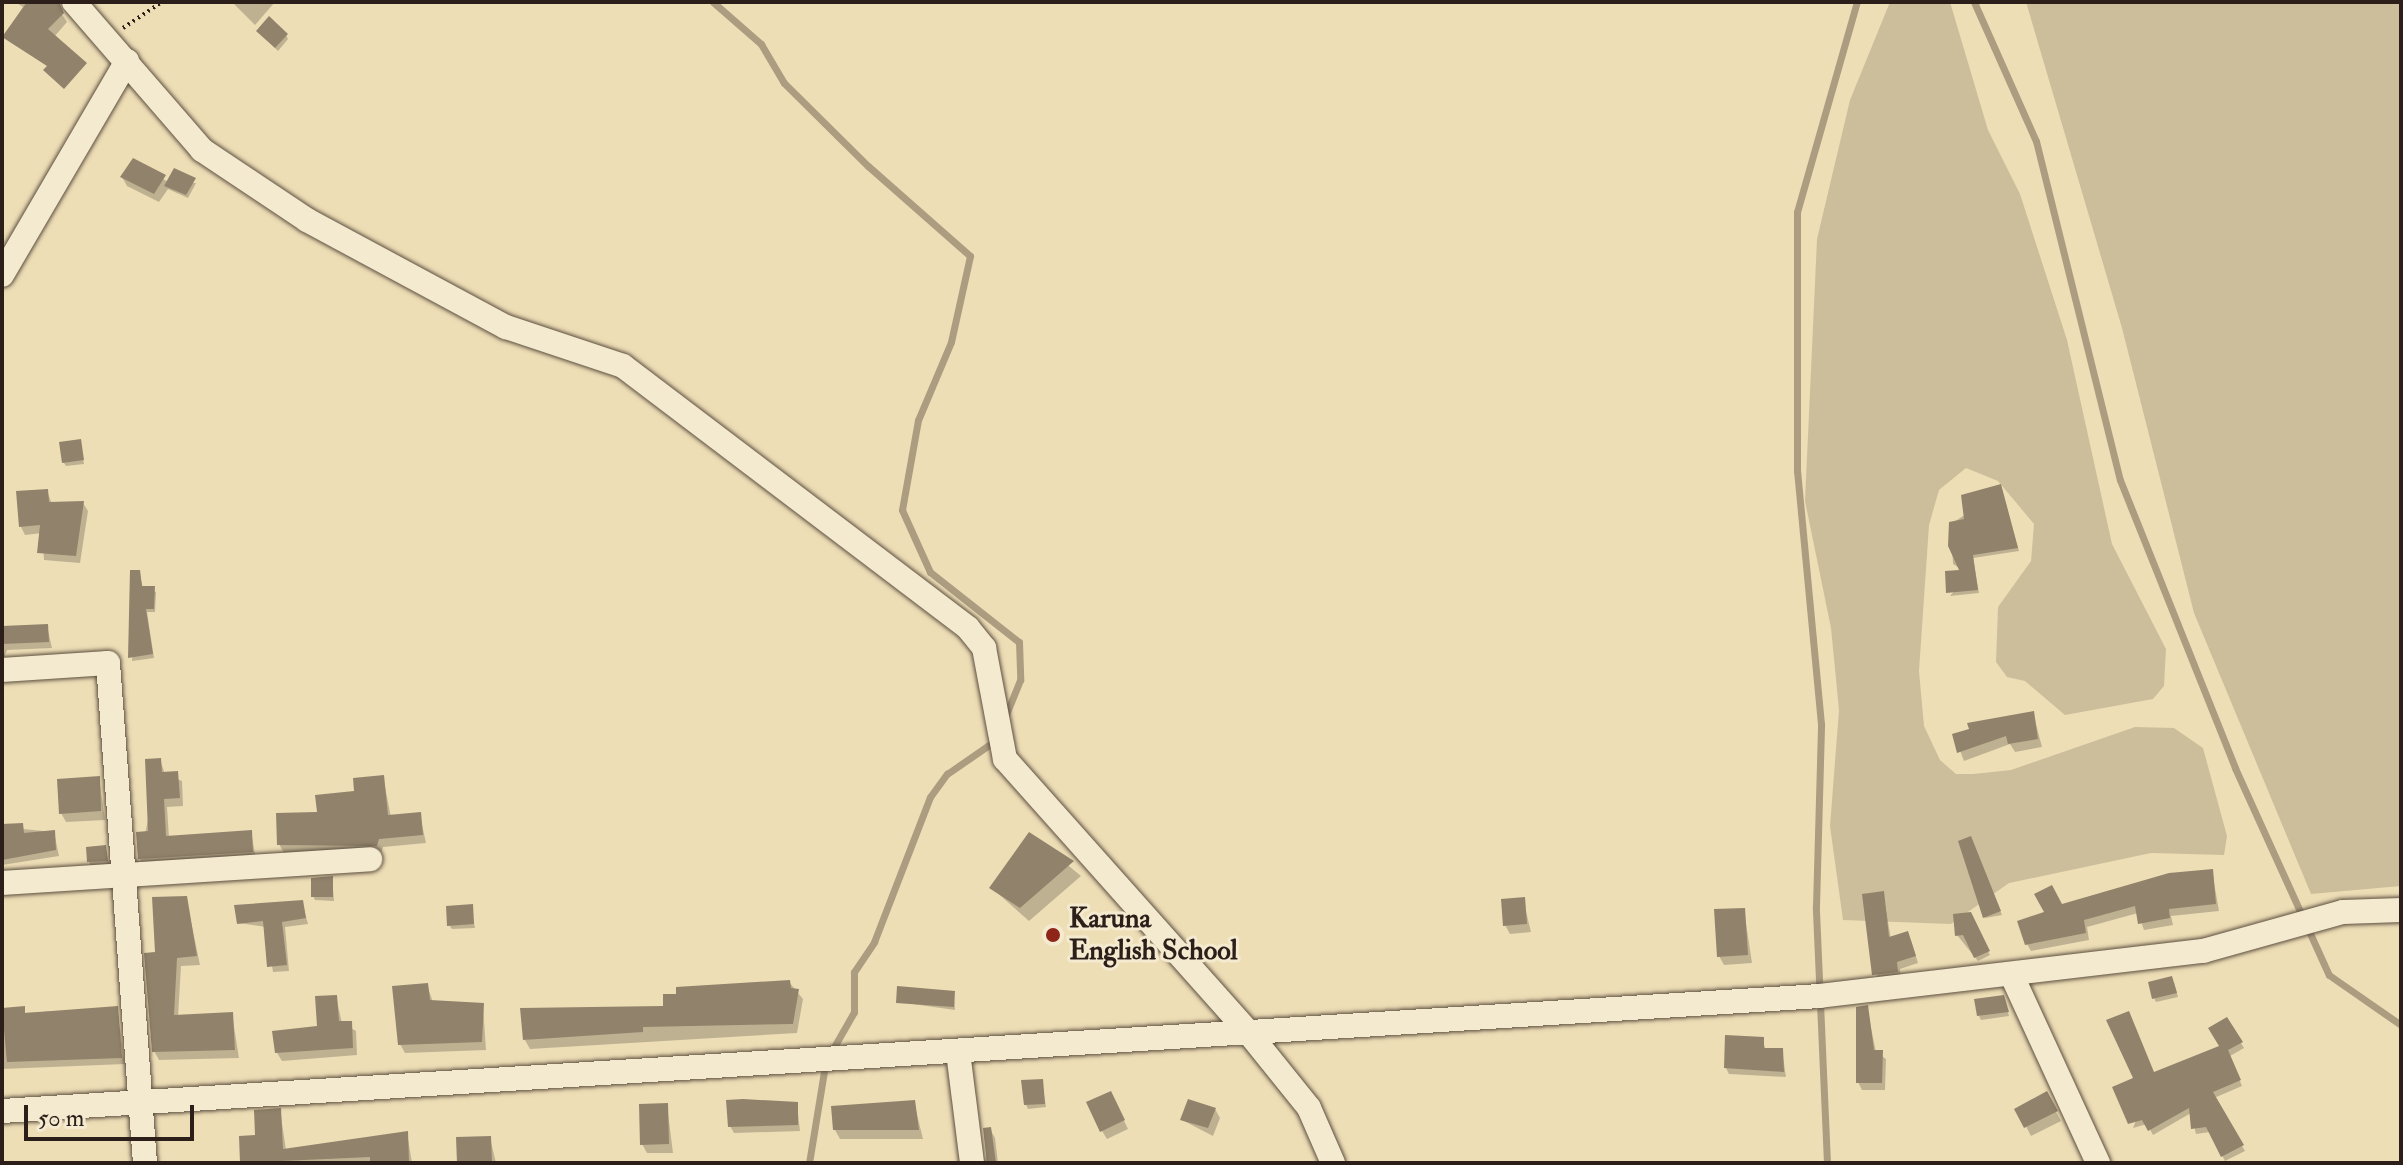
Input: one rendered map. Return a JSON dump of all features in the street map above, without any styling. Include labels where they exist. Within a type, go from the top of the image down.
[{"type":"street","points":[[74,2],[215,159],[307,220],[506,327],[623,366],[968,628],[984,648],[1005,759],[1248,1032],[1309,1108],[1333,1163]]},
{"type":"street","points":[[2,275],[127,61]]},
{"type":"street","points":[[2,670],[108,663],[145,1163]]},
{"type":"street","points":[[2,883],[370,859]]},
{"type":"street","points":[[2,1111],[958,1052],[2013,978],[2203,951],[2343,912],[2401,910]]},
{"type":"street","points":[[2013,978],[2098,1163]]},
{"type":"street","points":[[958,1052],[972,1163]]},
{"type":"path","points":[[108,38],[162,2]]},
{"type":"shaded area","points":[[1890,2],[1950,2],[1988,130],[2020,194],[2067,340],[2112,544],[2166,649],[2164,686],[2153,699],[2065,715],[2025,681],[2007,677],[1996,662],[1998,607],[2031,561],[2034,524],[1998,481],[1966,468],[1939,490],[1929,525],[1919,671],[1924,726],[1940,760],[1956,774],[2011,770],[2135,727],[2174,728],[2203,748],[2227,836],[2224,855],[2151,853],[2009,883],[1951,924],[1843,920],[1830,826],[1839,710],[1831,628],[1805,501],[1817,239],[1850,100]]},
{"type":"shaded area","points":[[2026,2],[2401,2],[2401,886],[2311,894],[2194,613],[2122,328]]},
{"type":"building","points":[[27,2],[59,2],[64,13],[48,29],[87,63],[64,89],[43,70],[47,66],[2,37]]},
{"type":"building","points":[[269,16],[288,34],[275,48],[256,31]]},
{"type":"building","points":[[133,158],[166,175],[154,194],[120,177]]},
{"type":"building","points":[[174,168],[196,178],[186,195],[164,186]]},
{"type":"building","points":[[81,439],[84,460],[62,463],[59,442]]},
{"type":"building","points":[[2001,484],[2018,548],[1973,555],[1978,590],[1946,593],[1945,571],[1959,570],[1948,546],[1949,522],[1964,519],[1961,495]]},
{"type":"building","points":[[48,489],[49,502],[84,501],[76,556],[37,553],[40,525],[19,527],[16,491]]},
{"type":"building","points":[[130,570],[140,570],[142,586],[155,586],[154,609],[146,609],[153,654],[128,658]]},
{"type":"building","points":[[48,624],[49,642],[2,644],[2,626]]},
{"type":"building","points":[[2034,711],[2038,739],[2008,744],[2006,736],[1957,753],[1952,734],[1969,729],[1967,723]]},
{"type":"building","points":[[161,758],[162,772],[178,771],[180,798],[164,799],[166,836],[252,830],[253,852],[138,859],[136,832],[148,831],[145,759]]},
{"type":"building","points":[[384,775],[388,815],[421,812],[423,835],[379,839],[377,846],[277,845],[276,813],[317,812],[315,795],[354,791],[353,778]]},
{"type":"building","points":[[100,776],[101,811],[59,814],[57,779]]},
{"type":"building","points":[[23,823],[24,833],[55,830],[56,850],[2,860],[2,824]]},
{"type":"building","points":[[1029,832],[1074,861],[1020,908],[989,888]]},
{"type":"building","points":[[1971,836],[2001,911],[1983,918],[1958,841]]},
{"type":"building","points":[[106,845],[108,861],[87,862],[86,847]]},
{"type":"building","points":[[2213,869],[2216,904],[2169,909],[2170,918],[2138,924],[2135,906],[2084,920],[2086,933],[2025,945],[2017,921],[2044,912],[2034,894],[2052,885],[2062,904],[2169,873]]},
{"type":"building","points":[[333,876],[333,897],[311,897],[311,878]]},
{"type":"building","points":[[1884,891],[1889,937],[1908,931],[1916,956],[1897,962],[1898,972],[1872,975],[1862,894]]},
{"type":"building","points":[[187,896],[197,956],[177,958],[174,1015],[233,1012],[235,1050],[152,1052],[144,953],[155,952],[152,897]]},
{"type":"building","points":[[1525,897],[1527,924],[1503,926],[1501,899]]},
{"type":"building","points":[[303,900],[306,918],[282,922],[287,965],[267,967],[263,921],[237,924],[234,905]]},
{"type":"building","points":[[473,904],[474,924],[447,926],[446,906]]},
{"type":"building","points":[[1745,908],[1748,955],[1717,957],[1714,909]]},
{"type":"building","points":[[1971,912],[1990,951],[1974,958],[1963,935],[1955,936],[1953,914]]},
{"type":"building","points":[[2172,976],[2177,993],[2152,999],[2148,982]]},
{"type":"building","points":[[790,980],[791,988],[799,989],[793,1024],[643,1027],[643,1032],[523,1040],[520,1008],[663,1006],[663,994],[676,994],[676,987]]},
{"type":"building","points":[[428,983],[430,1000],[484,1003],[482,1042],[398,1045],[392,986]]},
{"type":"building","points":[[897,986],[955,991],[954,1007],[896,1003]]},
{"type":"building","points":[[337,995],[339,1021],[352,1021],[353,1048],[275,1053],[272,1031],[317,1026],[315,996]]},
{"type":"building","points":[[2004,995],[2009,1012],[1977,1016],[1974,999]]},
{"type":"building","points":[[1868,1005],[1874,1050],[1883,1050],[1882,1083],[1856,1083],[1856,1007]]},
{"type":"building","points":[[25,1006],[25,1013],[118,1006],[122,1058],[7,1062],[2,1008]]},
{"type":"building","points":[[2129,1011],[2154,1072],[2219,1046],[2208,1028],[2227,1017],[2243,1042],[2228,1050],[2241,1080],[2213,1092],[2244,1145],[2221,1157],[2206,1127],[2191,1129],[2189,1108],[2148,1131],[2142,1120],[2128,1124],[2112,1087],[2133,1078],[2106,1020]]},
{"type":"building","points":[[1725,1035],[1764,1037],[1764,1048],[1783,1048],[1784,1072],[1724,1068]]},
{"type":"building","points":[[1043,1079],[1045,1104],[1024,1105],[1021,1080]]},
{"type":"building","points":[[1111,1091],[1125,1120],[1100,1132],[1086,1102]]},
{"type":"building","points":[[2047,1091],[2058,1111],[2024,1128],[2014,1109]]},
{"type":"building","points":[[1188,1099],[1216,1108],[1208,1128],[1180,1120]]},
{"type":"building","points":[[726,1100],[798,1102],[798,1125],[728,1127]]},
{"type":"building","points":[[915,1100],[919,1130],[833,1130],[831,1106]]},
{"type":"building","points":[[668,1103],[669,1144],[640,1145],[639,1104]]},
{"type":"building","points":[[281,1108],[283,1149],[408,1131],[409,1163],[370,1163],[370,1157],[240,1163],[239,1136],[255,1135],[254,1110]]},
{"type":"building","points":[[991,1127],[996,1163],[987,1163],[983,1128]]},
{"type":"building","points":[[491,1136],[492,1163],[457,1163],[456,1137]]},
{"type":"waterway","points":[[713,2],[761,44],[784,83],[868,166],[970,256],[951,342],[918,420],[902,510],[930,572],[1019,642],[1020,680],[1006,715]]},
{"type":"waterway","points":[[1827,1163],[1816,906],[1821,724],[1797,471],[1797,212],[1857,2]]},
{"type":"waterway","points":[[1974,2],[2036,141],[2120,480],[2235,768],[2329,975],[2401,1025]]},
{"type":"waterway","points":[[830,1054],[854,1012],[854,972],[874,942],[930,797],[947,774],[996,740]]},
{"type":"waterway","points":[[809,1163],[825,1065]]},
{"type":"place","name":"Karuna English School","points":[[1053,935]]}]
